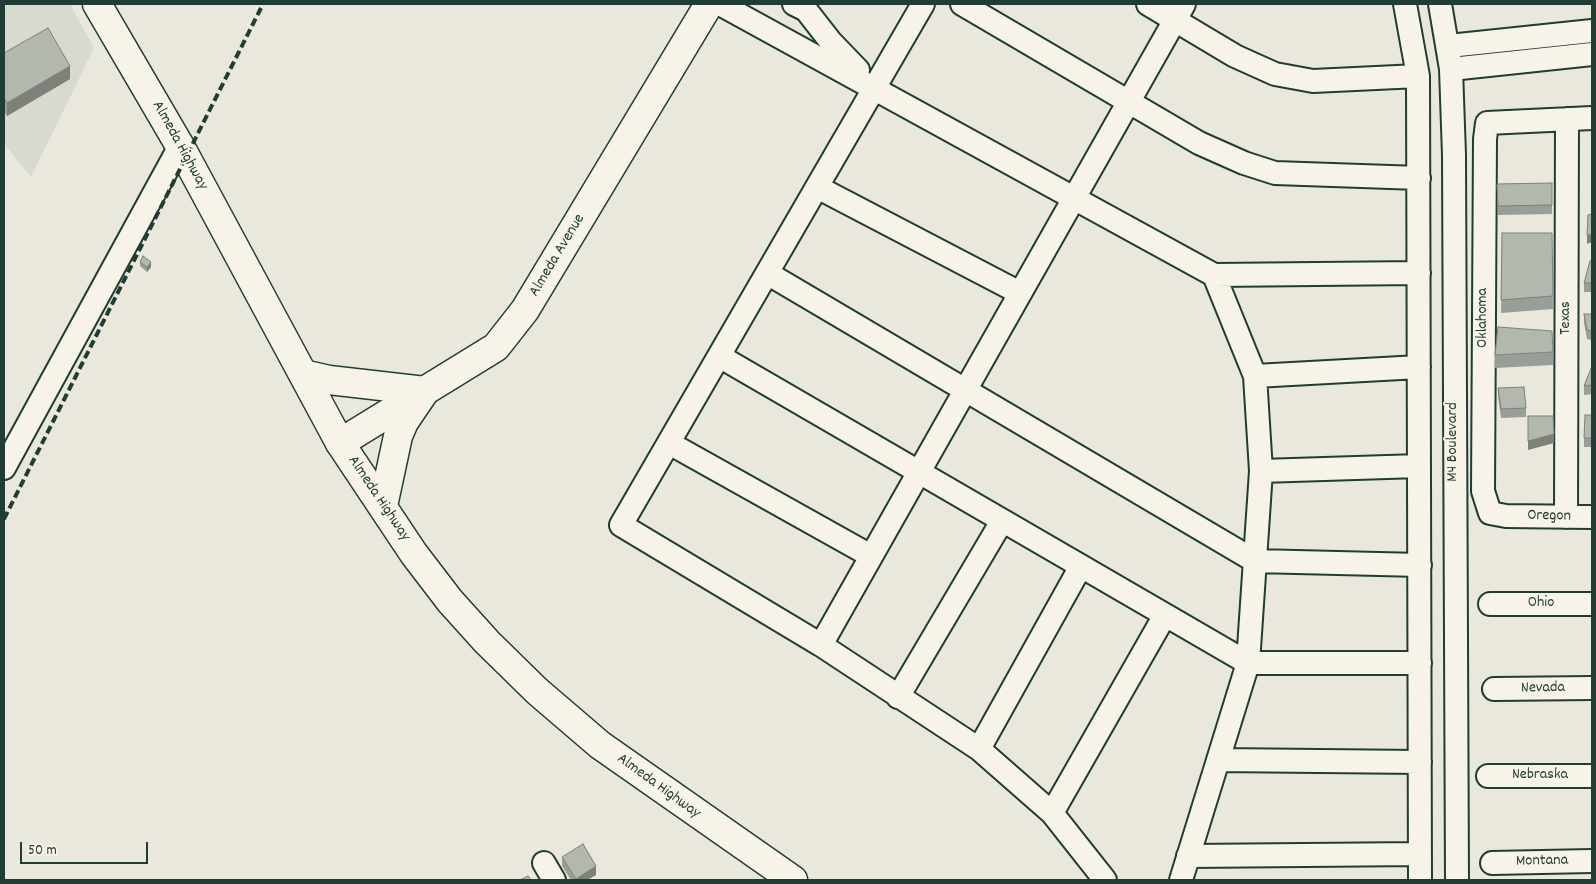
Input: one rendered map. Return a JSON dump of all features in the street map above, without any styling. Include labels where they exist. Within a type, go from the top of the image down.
[{"type":"main road","name":"Almeda Highway","points":[[97,4],[180,146],[340,442],[414,554],[450,601],[487,642],[537,691],[600,745],[793,880]]},
{"type":"main road","name":"Almeda Avenue","points":[[340,442],[496,346],[525,310],[708,4]]},
{"type":"main road","points":[[303,374],[329,380],[425,391],[404,422],[398,436],[382,506]]},
{"type":"street","points":[[720,4],[875,87],[1214,275],[1419,273]]},
{"type":"street","points":[[794,4],[806,10],[831,42],[875,87]]},
{"type":"street","points":[[923,4],[621,525],[821,645],[979,749],[1052,813],[1105,880]]},
{"type":"street","points":[[962,4],[1199,143],[1244,163],[1274,173],[1419,178]]},
{"type":"street","points":[[1148,4],[1179,12],[1235,56],[1275,74],[1313,80],[1418,76]]},
{"type":"street","points":[[1405,4],[1418,76],[1420,880]]},
{"type":"street","name":"M4 Boulevard","points":[[1440,4],[1449,46],[1454,155],[1457,880]]},
{"type":"street","points":[[821,645],[1179,12]]},
{"type":"street","points":[[1449,46],[1592,31]]},
{"type":"street","points":[[1451,69],[1592,54]]},
{"type":"street","points":[[1567,119],[1592,118]]},
{"type":"street","name":"Oklahoma","points":[[1506,516],[1490,512],[1484,491],[1485,139],[1487,123],[1567,119]]},
{"type":"street","name":"Texas","points":[[1566,517],[1567,119]]},
{"type":"street","points":[[4,468],[180,146]]},
{"type":"street","points":[[817,187],[1020,293]]},
{"type":"street","points":[[767,273],[1255,561],[1420,565]]},
{"type":"street","points":[[1181,880],[1248,663],[1261,471],[1255,376],[1214,275]]},
{"type":"street","points":[[718,356],[1248,663],[1420,663]]},
{"type":"street","points":[[1255,376],[1419,367]]},
{"type":"street","points":[[668,443],[871,556]]},
{"type":"street","points":[[1261,471],[1419,466]]},
{"type":"street","name":"Oregon","points":[[1506,516],[1592,517]]},
{"type":"street","points":[[898,697],[1002,521]]},
{"type":"street","points":[[979,749],[1081,566]]},
{"type":"street","name":"Ohio","points":[[1490,604],[1592,604]]},
{"type":"street","points":[[1052,813],[1165,615]]},
{"type":"street","name":"Nevada","points":[[1494,689],[1592,688]]},
{"type":"street","points":[[1218,760],[1420,762]]},
{"type":"street","name":"Nebraska","points":[[1488,776],[1592,776]]},
{"type":"street","points":[[1188,856],[1420,854]]},
{"type":"street","name":"Montana","points":[[1492,863],[1592,861]]},
{"type":"shaded area","points":[[4,4],[70,4],[94,48],[31,177],[4,144]]},
{"type":"building","points":[[48,28],[70,66],[7,103],[4,98],[4,53]]},
{"type":"building","points":[[1552,183],[1552,205],[1498,206],[1497,184]]},
{"type":"building","points":[[1592,214],[1592,234],[1587,235],[1588,215]]},
{"type":"building","points":[[1502,233],[1552,233],[1553,296],[1501,300]]},
{"type":"building","points":[[143,256],[151,262],[147,267],[140,262]]},
{"type":"building","points":[[1590,261],[1592,261],[1592,283],[1584,283]]},
{"type":"building","points":[[1584,314],[1592,314],[1592,331],[1587,330]]},
{"type":"building","points":[[1498,327],[1552,331],[1553,352],[1495,355]]},
{"type":"building","points":[[1592,366],[1592,385],[1584,386]]},
{"type":"building","points":[[1524,387],[1526,408],[1501,409],[1498,388]]},
{"type":"building","points":[[1585,415],[1592,415],[1592,438],[1584,438]]},
{"type":"building","points":[[1528,416],[1553,416],[1554,434],[1528,441]]},
{"type":"building","points":[[583,844],[596,866],[576,879],[562,857]]},
{"type":"building","points":[[528,876],[531,880],[520,880]]},
{"type":"railway","points":[[4,519],[263,4]]}]
